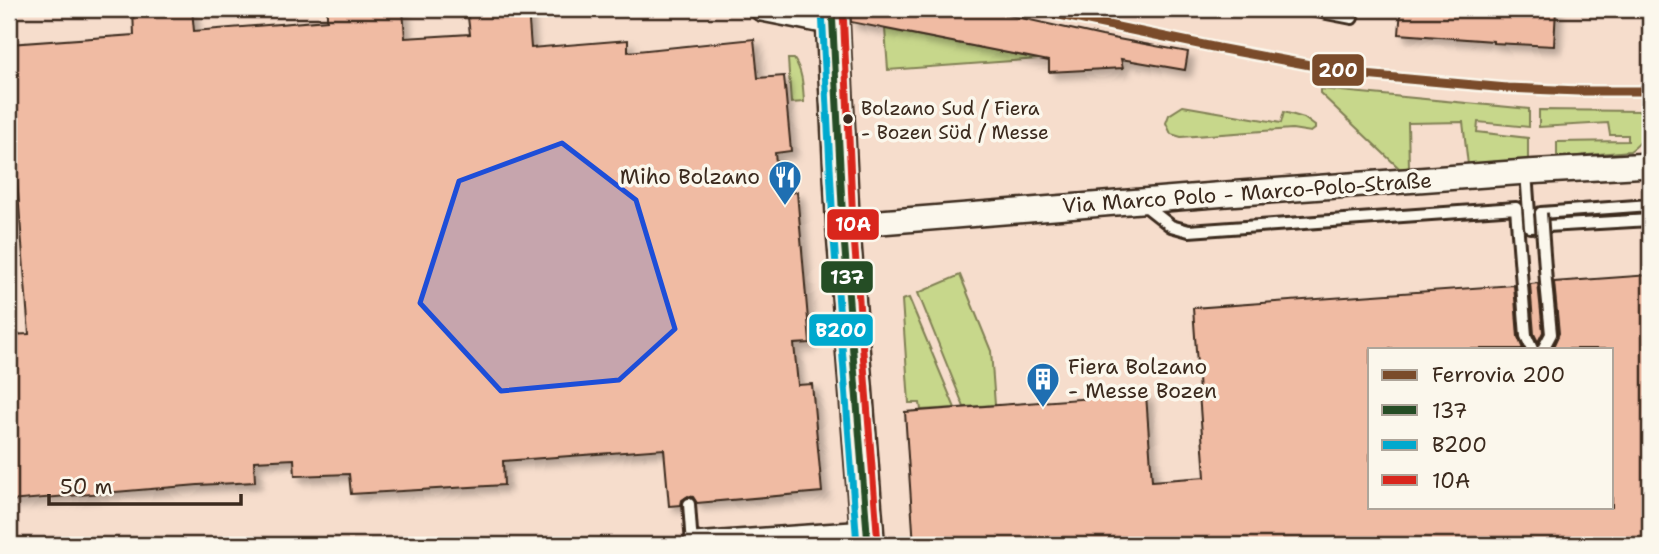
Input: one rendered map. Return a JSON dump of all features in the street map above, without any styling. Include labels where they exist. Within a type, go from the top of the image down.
[{"type":"main road","points":[[833,16],[843,225],[868,539]]},
{"type":"street","points":[[762,9],[833,16]]},
{"type":"street","name":"Via Marco Polo - Marco-Polo-Straße","points":[[843,225],[1526,172],[1650,165]]},
{"type":"street","points":[[693,545],[868,539]]},
{"type":"lane","points":[[1306,9],[1352,18],[1353,9]]},
{"type":"lane","points":[[1526,172],[1530,227],[1650,220]]},
{"type":"lane","points":[[1141,201],[1171,226],[1189,231],[1516,208],[1525,336],[1531,348]]},
{"type":"lane","points":[[1543,348],[1551,334],[1541,213],[1650,205]]},
{"type":"lane","points":[[689,504],[693,545]]},
{"type":"highlighted area","points":[[562,143],[636,200],[675,329],[619,380],[501,391],[420,303],[459,181]]},
{"type":"shaded area","points":[[9,9],[1650,9],[1650,545],[9,545]]},
{"type":"green space","points":[[885,29],[1039,59],[888,70]]},
{"type":"green space","points":[[788,59],[794,59],[799,69],[804,102],[791,103]]},
{"type":"green space","points":[[1320,89],[1529,109],[1529,127],[1478,122],[1477,132],[1528,138],[1528,162],[1468,165],[1463,122],[1408,123],[1409,167],[1399,168],[1320,93]]},
{"type":"green space","points":[[1183,106],[1281,123],[1284,112],[1304,118],[1315,126],[1315,129],[1311,132],[1292,129],[1181,137],[1171,134],[1166,123],[1169,115]]},
{"type":"green space","points":[[1539,110],[1644,111],[1644,134],[1630,151],[1557,158],[1557,142],[1628,141],[1628,135],[1610,135],[1608,123],[1539,127]]},
{"type":"green space","points":[[960,275],[991,351],[995,405],[964,407],[918,293]]},
{"type":"green space","points":[[909,298],[955,408],[921,410],[920,403],[909,403],[902,300]]},
{"type":"building","points":[[133,9],[192,9],[194,31],[327,20],[327,9],[403,9],[405,38],[470,34],[467,9],[528,9],[531,48],[628,40],[628,52],[754,39],[758,78],[784,76],[791,151],[775,153],[779,194],[797,192],[810,343],[794,344],[798,385],[812,384],[822,492],[697,503],[693,497],[688,496],[682,500],[681,505],[669,506],[664,449],[503,461],[504,485],[351,494],[349,474],[295,476],[294,459],[254,461],[255,482],[9,501],[9,335],[29,334],[9,76],[9,44],[134,35]]},
{"type":"building","points":[[850,9],[981,9],[1188,52],[1185,70],[1121,59],[1123,68],[1049,72],[1049,61],[851,22]]},
{"type":"building","points":[[1401,9],[1556,9],[1554,46],[1399,34]]},
{"type":"building","name":"Fiera Bolzano - Messe Bozen","points":[[1650,275],[1650,545],[914,545],[905,412],[1146,394],[1152,481],[1205,477],[1193,308],[1514,285],[1518,337],[1523,348],[1368,348],[1368,508],[1614,508],[1614,348],[1552,348],[1559,333],[1554,282]]},
{"type":"building","points":[[1538,283],[1543,332],[1538,342],[1534,334],[1530,284]]},
{"type":"rail line","name":"200","points":[[1031,9],[1364,75],[1507,88],[1650,91]]},
{"type":"transit line","name":"137","points":[[832,9],[843,225],[868,545]]},
{"type":"transit line","name":"10A","points":[[843,9],[853,224],[878,544]]},
{"type":"transit line","name":"B200","points":[[822,10],[833,226],[857,545]]},
{"type":"place","name":"Bolzano Sud / Fiera - Bozen Süd / Messe","points":[[848,119]]},
{"type":"place","name":"Miho Bolzano","points":[[785,207]]},
{"type":"place","name":"Fiera Bolzano - Messe Bozen","points":[[1043,409]]}]
